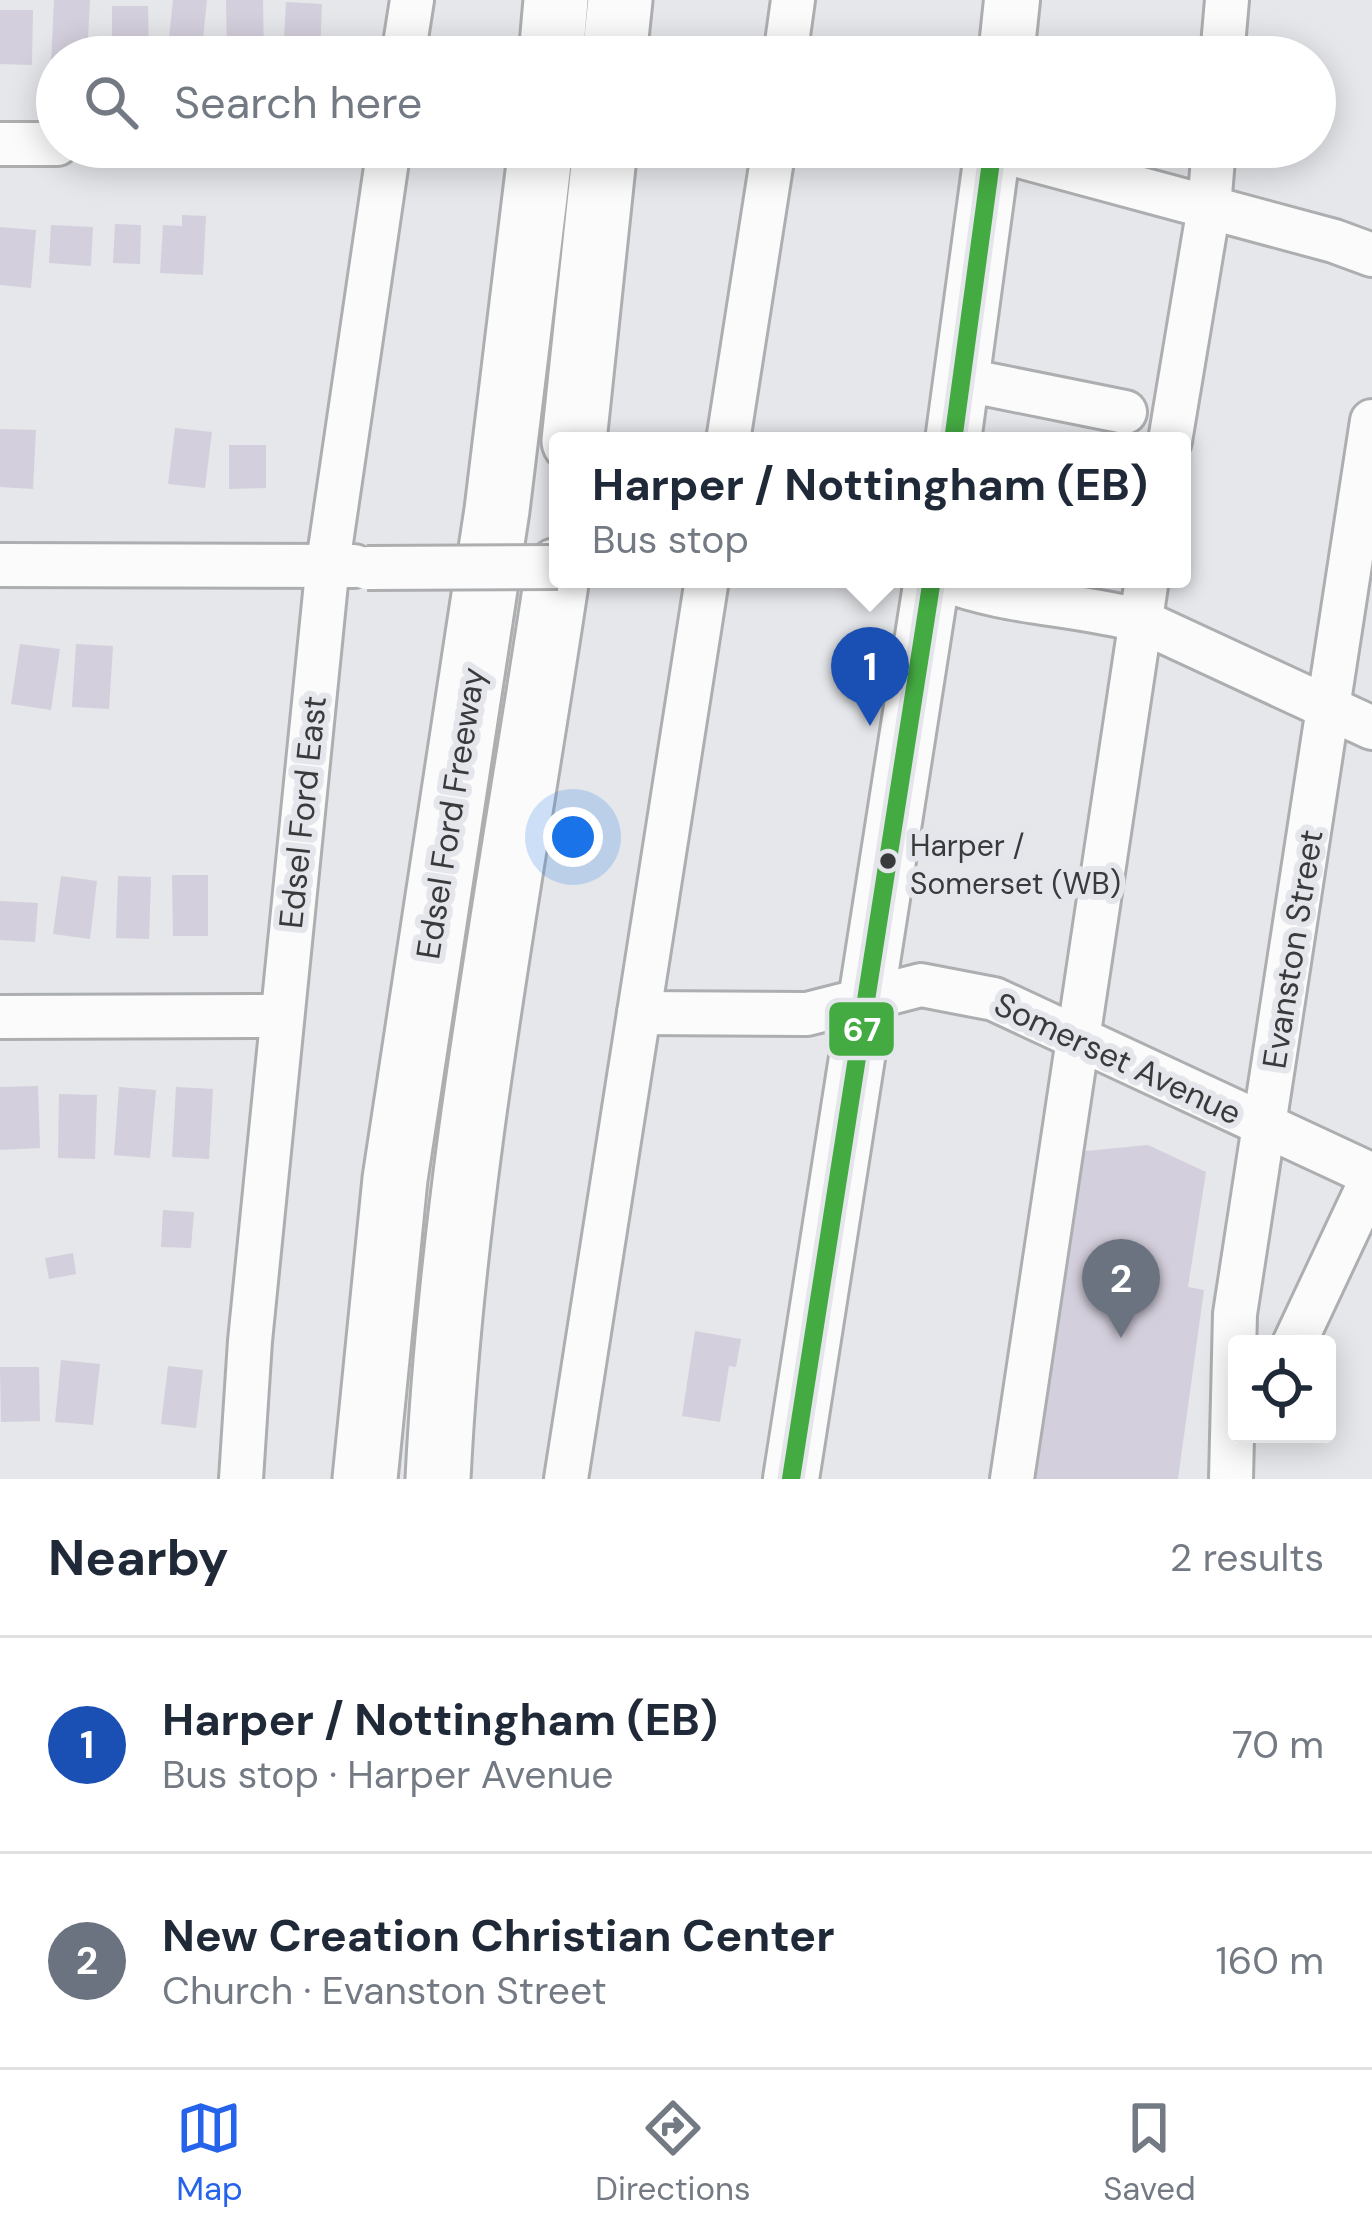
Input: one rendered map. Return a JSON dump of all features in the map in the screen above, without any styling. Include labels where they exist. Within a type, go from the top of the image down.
[{"type":"highway","points":[[553,36],[556,0]]},
{"type":"highway","points":[[616,36],[620,0]]},
{"type":"highway","name":"Edsel Ford Freeway","points":[[365,1479],[394,1179],[497,510],[538,168]]},
{"type":"highway","points":[[575,432],[603,168]]},
{"type":"highway","points":[[438,1479],[449,1323],[472,1129],[555,588]]},
{"type":"main road","points":[[1008,36],[1012,0]]},
{"type":"main road","points":[[954,432],[990,168]]},
{"type":"main road","points":[[791,1479],[931,588]]},
{"type":"street","points":[[406,36],[412,0]]},
{"type":"street","points":[[788,36],[793,0]]},
{"type":"street","points":[[1224,36],[1227,0]]},
{"type":"street","points":[[0,145],[36,144]]},
{"type":"street","name":"Edsel Ford East","points":[[241,1479],[282,1016],[347,566],[387,168]]},
{"type":"street","points":[[729,432],[771,168]]},
{"type":"street","points":[[1066,168],[1372,255]]},
{"type":"street","points":[[1171,432],[1212,168]]},
{"type":"street","points":[[961,379],[1125,412]]},
{"type":"street","name":"Evanston Street","points":[[1232,1478],[1235,1314],[1372,421]]},
{"type":"street","points":[[0,566],[549,568]]},
{"type":"street","points":[[566,1479],[706,588]]},
{"type":"street","points":[[964,588],[982,595],[1100,610],[1144,600],[1329,708],[1372,728]]},
{"type":"street","points":[[1012,1479],[1144,600]]},
{"type":"street","name":"Somerset Avenue","points":[[639,1013],[807,1014],[921,986],[970,992],[1372,1177]]},
{"type":"street","points":[[0,1017],[282,1016]]},
{"type":"street","points":[[1298,1335],[1372,1177]]},
{"type":"street","points":[[1232,1478],[1248,1443]]},
{"type":"building","points":[[54,0],[90,0],[88,36],[52,36]]},
{"type":"building","points":[[173,0],[207,0],[203,36],[169,36]]},
{"type":"building","points":[[226,0],[263,0],[264,36],[227,36]]},
{"type":"building","points":[[286,2],[322,4],[321,36],[284,36]]},
{"type":"building","points":[[112,6],[148,6],[149,36],[112,36]]},
{"type":"building","points":[[0,10],[33,10],[32,65],[0,64]]},
{"type":"building","points":[[182,215],[206,216],[203,275],[160,273],[163,225],[182,226]]},
{"type":"building","points":[[115,224],[141,225],[140,264],[113,263]]},
{"type":"building","points":[[51,225],[93,227],[91,266],[49,263]]},
{"type":"building","points":[[0,227],[36,230],[31,288],[0,285]]},
{"type":"building","points":[[175,428],[212,432],[205,488],[168,484]]},
{"type":"building","points":[[0,429],[36,430],[33,489],[0,487]]},
{"type":"building","points":[[229,445],[266,445],[266,488],[229,489]]},
{"type":"building","points":[[20,644],[60,649],[51,710],[11,704]]},
{"type":"building","points":[[76,644],[113,646],[109,709],[72,707]]},
{"type":"building","points":[[172,875],[208,875],[208,936],[173,936]]},
{"type":"building","points":[[61,876],[97,881],[90,939],[53,934]]},
{"type":"building","points":[[118,876],[151,877],[149,939],[116,938]]},
{"type":"building","points":[[0,901],[38,903],[35,942],[0,940]]},
{"type":"building","points":[[38,1086],[40,1148],[0,1150],[0,1087]]},
{"type":"building","points":[[119,1087],[156,1090],[150,1158],[114,1155]]},
{"type":"building","points":[[176,1087],[213,1089],[209,1159],[172,1157]]},
{"type":"building","points":[[59,1094],[97,1095],[95,1159],[58,1158]]},
{"type":"building","points":[[1148,1145],[1206,1172],[1188,1287],[1204,1290],[1178,1479],[1025,1479],[1076,1152]]},
{"type":"building","points":[[163,1210],[194,1212],[191,1248],[161,1247]]},
{"type":"building","points":[[73,1253],[76,1274],[49,1279],[45,1258]]},
{"type":"building","points":[[695,1331],[741,1339],[736,1367],[729,1366],[720,1422],[682,1416]]},
{"type":"building","points":[[61,1360],[100,1364],[93,1425],[55,1422]]},
{"type":"building","points":[[168,1366],[203,1370],[196,1428],[161,1424]]},
{"type":"building","points":[[0,1367],[39,1367],[40,1421],[1,1422]]},
{"type":"transit line","name":"67","points":[[954,432],[990,168]]},
{"type":"transit line","name":"67","points":[[791,1479],[931,588]]},
{"type":"place","name":"Harper / Nottingham (EB)","points":[[870,726]]},
{"type":"place","name":"Harper / Somerset (WB)","points":[[888,861]]},
{"type":"place","name":"New Creation Christian Center","points":[[1121,1338]]}]
